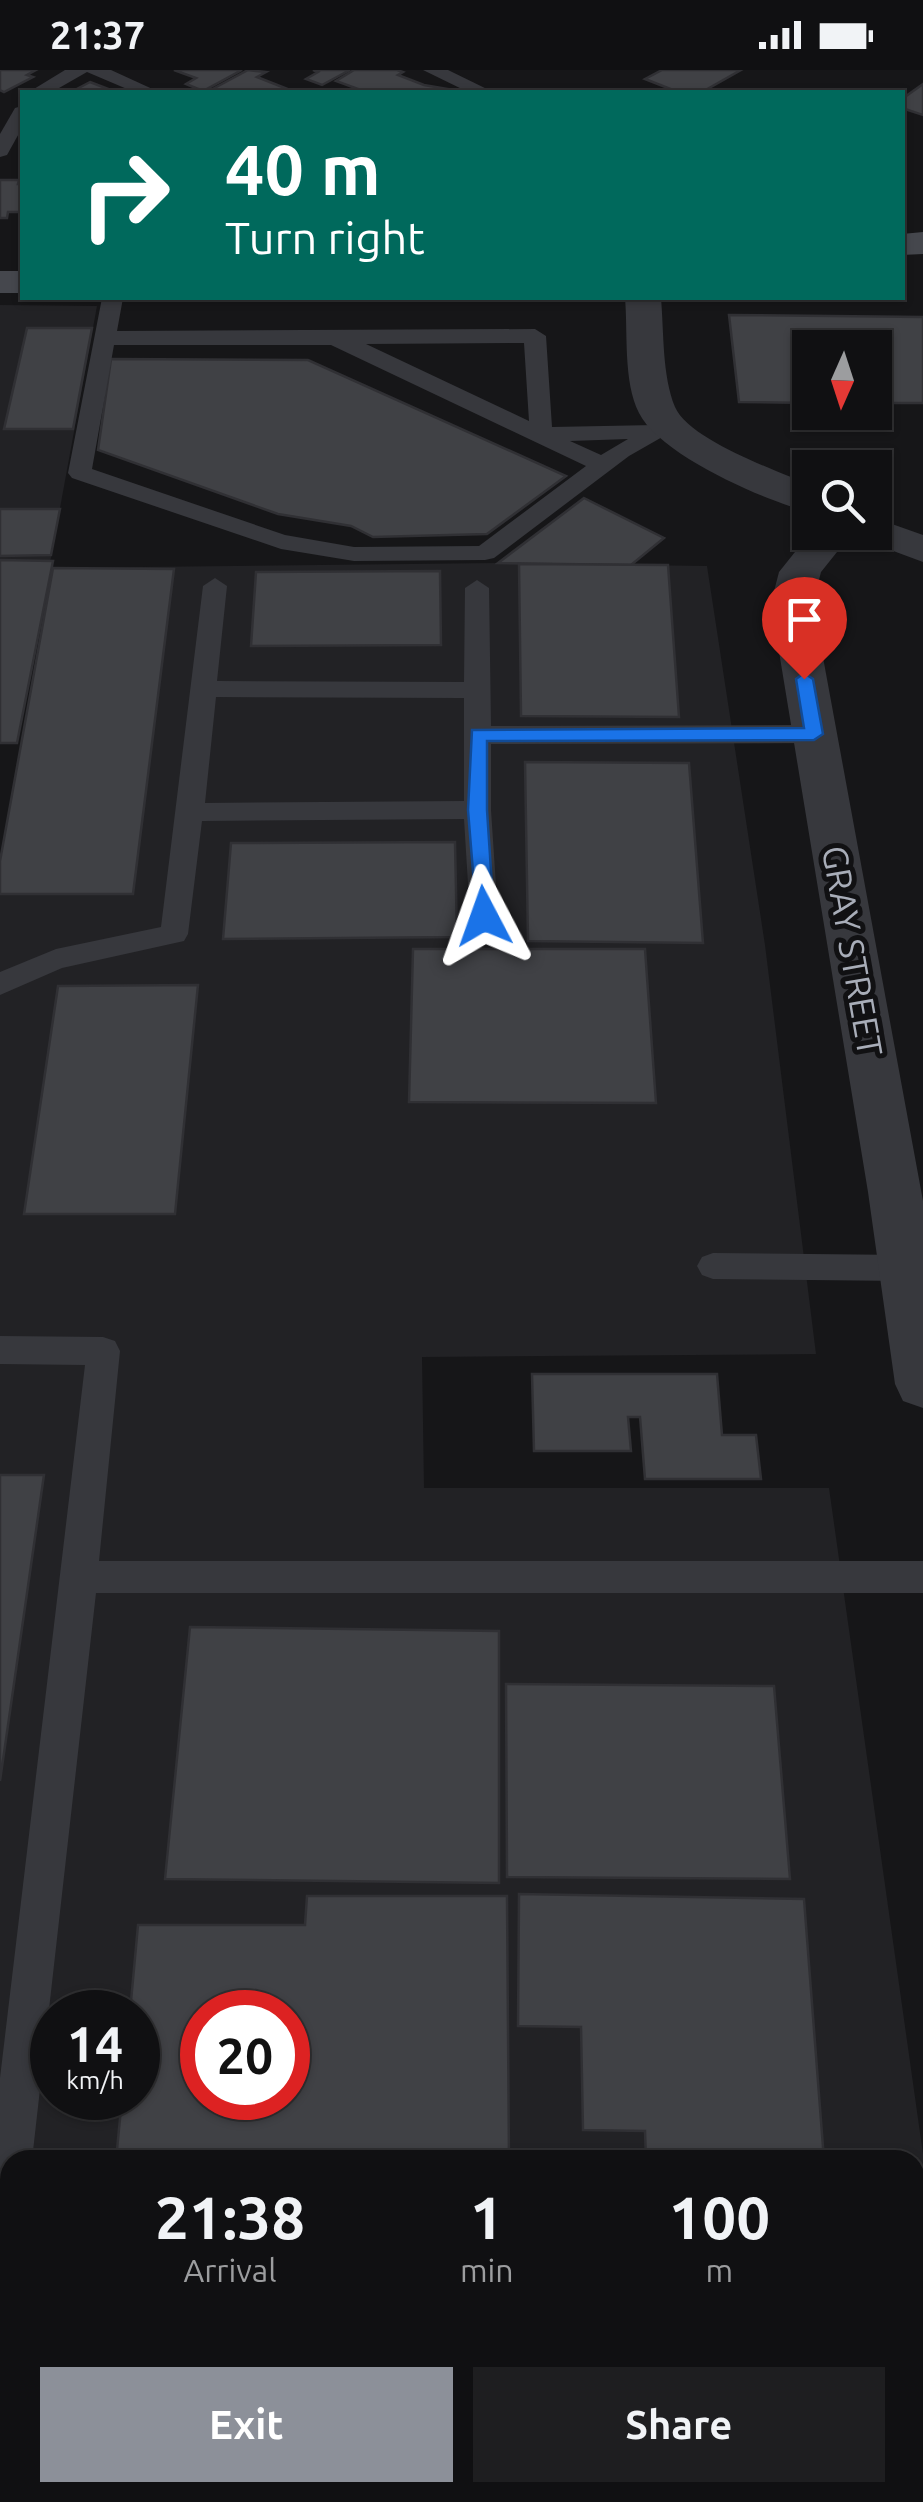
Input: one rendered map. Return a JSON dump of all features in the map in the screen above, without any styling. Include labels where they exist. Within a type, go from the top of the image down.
[{"type":"street","points":[[643,300],[656,409],[667,428],[792,492]]},
{"type":"street","points":[[892,537],[923,550]]},
{"type":"street","name":"GRAY STREET","points":[[816,550],[793,583],[792,603],[923,1384]]},
{"type":"lane","points":[[43,90],[79,70]]},
{"type":"lane","points":[[95,70],[144,90]]},
{"type":"lane","points":[[432,70],[478,90]]},
{"type":"lane","points":[[4,157],[20,117]]},
{"type":"lane","points":[[112,300],[80,474],[280,542],[354,554],[486,553],[620,452],[667,428]]},
{"type":"lane","points":[[104,338],[535,336],[542,434]]},
{"type":"lane","points":[[335,338],[603,465]]},
{"type":"lane","points":[[542,434],[607,434],[667,428]]},
{"type":"lane","points":[[0,984],[56,958],[174,934],[216,586]]},
{"type":"lane","points":[[477,588],[477,810],[484,916]]},
{"type":"lane","points":[[205,688],[476,690]]},
{"type":"lane","points":[[478,735],[814,734]]},
{"type":"lane","points":[[190,812],[477,810]]},
{"type":"lane","points":[[713,1266],[906,1268]]},
{"type":"lane","points":[[0,1350],[103,1352],[13,2150]]},
{"type":"lane","points":[[80,1577],[923,1577]]},
{"type":"shaded area","points":[[0,305],[97,306],[17,743],[0,743]]},
{"type":"shaded area","points":[[498,563],[707,566],[765,945],[816,1354],[422,1357],[424,1488],[829,1488],[922,2150],[0,2150],[0,875],[51,568]]},
{"type":"building","points":[[0,70],[36,70],[27,75],[33,77],[4,92],[0,90]]},
{"type":"building","points":[[174,70],[242,70],[205,90],[186,84],[196,78]]},
{"type":"building","points":[[248,70],[266,72],[257,77],[290,90],[211,90]]},
{"type":"building","points":[[313,70],[350,70],[322,85],[306,79],[318,72]]},
{"type":"building","points":[[354,70],[397,70],[403,72],[398,75],[424,85],[453,90],[361,90],[336,81]]},
{"type":"building","points":[[662,70],[741,70],[706,90],[673,90],[645,79]]},
{"type":"building","points":[[90,82],[111,90],[75,90]]},
{"type":"building","points":[[923,84],[923,115],[905,109],[905,97]]},
{"type":"building","points":[[0,180],[19,180],[20,212],[8,212],[7,218],[0,218]]},
{"type":"building","points":[[729,315],[923,317],[923,403],[892,403],[892,330],[792,330],[792,403],[739,402]]},
{"type":"building","points":[[27,328],[92,328],[73,429],[4,429]]},
{"type":"building","points":[[111,359],[308,360],[566,476],[487,534],[373,537],[351,526],[278,514],[98,450]]},
{"type":"building","points":[[584,498],[664,538],[631,565],[498,563]]},
{"type":"building","points":[[0,509],[60,509],[51,555],[0,556]]},
{"type":"building","points":[[0,560],[53,561],[17,743],[0,743]]},
{"type":"building","points":[[519,564],[668,565],[679,717],[521,716]]},
{"type":"building","points":[[53,568],[174,569],[133,894],[0,894],[0,861]]},
{"type":"building","points":[[440,571],[441,645],[251,646],[256,572]]},
{"type":"building","points":[[525,762],[689,763],[703,943],[528,941]]},
{"type":"building","points":[[455,842],[457,937],[223,939],[231,843]]},
{"type":"building","points":[[413,949],[645,949],[656,1103],[409,1102]]},
{"type":"building","points":[[198,985],[175,1214],[24,1214],[58,986]]},
{"type":"building","points":[[532,1374],[717,1374],[722,1435],[756,1435],[761,1479],[645,1479],[640,1417],[628,1417],[631,1451],[534,1451]]},
{"type":"building","points":[[0,1475],[44,1475],[0,1781]]},
{"type":"building","points":[[190,1627],[499,1631],[499,1883],[165,1879]]},
{"type":"building","points":[[506,1684],[774,1686],[790,1879],[507,1877]]},
{"type":"building","points":[[519,1894],[804,1899],[823,2150],[646,2150],[645,2131],[583,2130],[581,2027],[518,2026]]},
{"type":"building","points":[[307,1896],[507,1896],[509,2150],[117,2150],[120,2120],[160,2120],[160,1990],[132,1990],[138,1925],[305,1925]]},
{"type":"route","points":[[484,916],[477,810],[478,735],[814,734],[804,679]]}]
